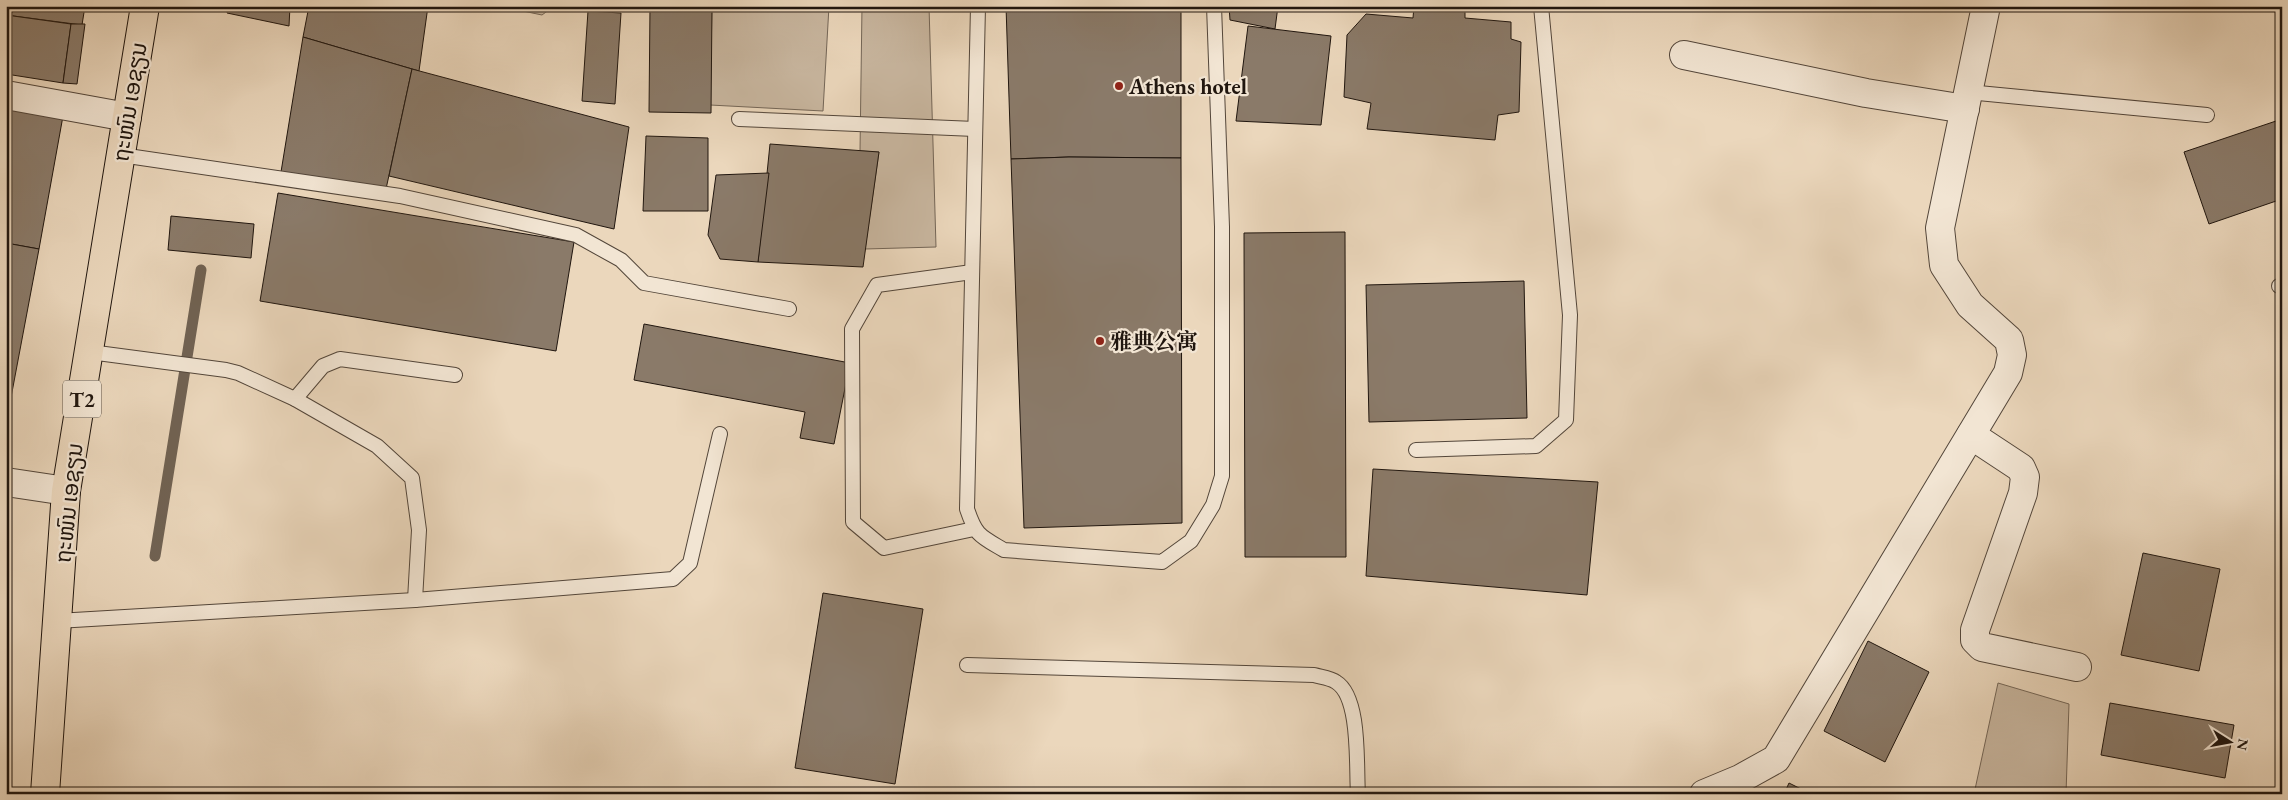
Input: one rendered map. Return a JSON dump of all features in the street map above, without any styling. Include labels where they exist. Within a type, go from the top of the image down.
[{"type":"main road","name":"ຖະໜົນ ເອຊຽນ","points":[[45,794],[66,491],[145,6]]},
{"type":"street","points":[[1704,794],[1740,779],[1776,759],[2008,373],[2012,355],[2010,340],[1970,305],[1944,266],[1940,228],[1986,6]]},
{"type":"street","points":[[1684,56],[1866,93],[1967,100]]},
{"type":"street","points":[[6,95],[127,117]]},
{"type":"street","points":[[1971,435],[2021,468],[2025,477],[2023,493],[1975,630],[1975,640],[1982,647],[2077,667]]},
{"type":"street","points":[[6,482],[66,491]]},
{"type":"lane","points":[[978,6],[967,509],[974,529],[985,539],[1004,550],[1162,562],[1191,541],[1213,505],[1222,476],[1222,227],[1214,6]]},
{"type":"lane","points":[[1416,450],[1536,446],[1566,420],[1570,315],[1542,6]]},
{"type":"lane","points":[[1967,100],[2207,115]]},
{"type":"lane","points":[[739,119],[975,129]]},
{"type":"lane","points":[[121,155],[400,196],[576,235],[621,260],[644,283],[789,309]]},
{"type":"lane","points":[[972,272],[877,285],[852,329],[853,522],[884,548],[974,529]]},
{"type":"lane","points":[[90,352],[238,373],[295,399],[377,446],[412,478],[419,530],[414,600]]},
{"type":"lane","points":[[295,399],[323,366],[340,359],[455,375]]},
{"type":"lane","points":[[57,622],[414,600],[673,579],[690,563],[720,434]]},
{"type":"lane","points":[[967,665],[1314,675],[1336,681],[1347,693],[1353,713],[1358,794]]},
{"type":"shaded area","points":[[499,6],[554,6],[542,15]]},
{"type":"shaded area","points":[[712,6],[829,6],[823,111],[710,105]]},
{"type":"shaded area","points":[[862,6],[929,6],[936,247],[865,249],[879,152],[860,151]]},
{"type":"shaded area","points":[[1998,683],[2069,704],[2066,794],[1974,794]]},
{"type":"building","points":[[6,6],[85,6],[82,25],[6,15]]},
{"type":"building","points":[[229,6],[290,6],[289,26],[227,13]]},
{"type":"building","points":[[309,6],[428,6],[419,71],[303,37]]},
{"type":"building","points":[[650,6],[712,6],[711,113],[649,112]]},
{"type":"building","points":[[1006,6],[1181,6],[1181,158],[1069,157],[1011,159]]},
{"type":"building","points":[[1229,6],[1278,6],[1275,29],[1230,20]]},
{"type":"building","points":[[1414,6],[1465,6],[1465,18],[1511,22],[1511,39],[1521,42],[1519,112],[1498,115],[1495,140],[1367,129],[1371,103],[1344,97],[1347,35],[1366,14],[1413,18]]},
{"type":"building","points":[[588,11],[621,13],[615,104],[582,101]]},
{"type":"building","points":[[6,15],[71,24],[63,83],[6,74]]},
{"type":"building","points":[[71,24],[85,24],[77,84],[63,83]]},
{"type":"building","points":[[1248,26],[1331,36],[1321,125],[1236,121]]},
{"type":"building","points":[[303,37],[412,69],[386,189],[281,172]]},
{"type":"building","points":[[412,69],[629,127],[614,229],[389,176]]},
{"type":"building","points":[[6,107],[63,116],[39,249],[6,243]]},
{"type":"building","points":[[2282,119],[2282,199],[2209,224],[2184,152]]},
{"type":"building","points":[[646,136],[708,138],[708,211],[643,211]]},
{"type":"building","points":[[770,144],[879,152],[863,267],[758,262]]},
{"type":"building","name":"雅典公寓","points":[[1069,157],[1181,158],[1182,523],[1024,528],[1011,159]]},
{"type":"building","points":[[769,173],[758,262],[720,259],[708,235],[716,175]]},
{"type":"building","points":[[278,193],[574,242],[556,351],[260,301]]},
{"type":"building","points":[[171,216],[254,224],[251,258],[168,250]]},
{"type":"building","points":[[1345,232],[1346,557],[1245,557],[1244,233]]},
{"type":"building","points":[[6,243],[39,249],[6,424]]},
{"type":"building","points":[[1524,281],[1527,418],[1369,422],[1366,285]]},
{"type":"building","points":[[644,324],[850,363],[834,444],[800,438],[805,412],[634,380]]},
{"type":"building","points":[[1373,469],[1598,482],[1587,595],[1366,576]]},
{"type":"building","points":[[2143,553],[2220,569],[2199,671],[2121,655]]},
{"type":"building","points":[[823,593],[923,609],[895,784],[795,768]]},
{"type":"building","points":[[1868,641],[1929,672],[1885,762],[1824,731]]},
{"type":"building","points":[[2110,703],[2234,725],[2225,778],[2101,755]]},
{"type":"building","points":[[1789,783],[1811,794],[1784,794]]},
{"type":"waterway","points":[[155,556],[201,270]]},
{"type":"place","name":"Athens hotel","points":[[1119,86]]},
{"type":"place","name":"雅典公寓","points":[[1100,341]]}]
